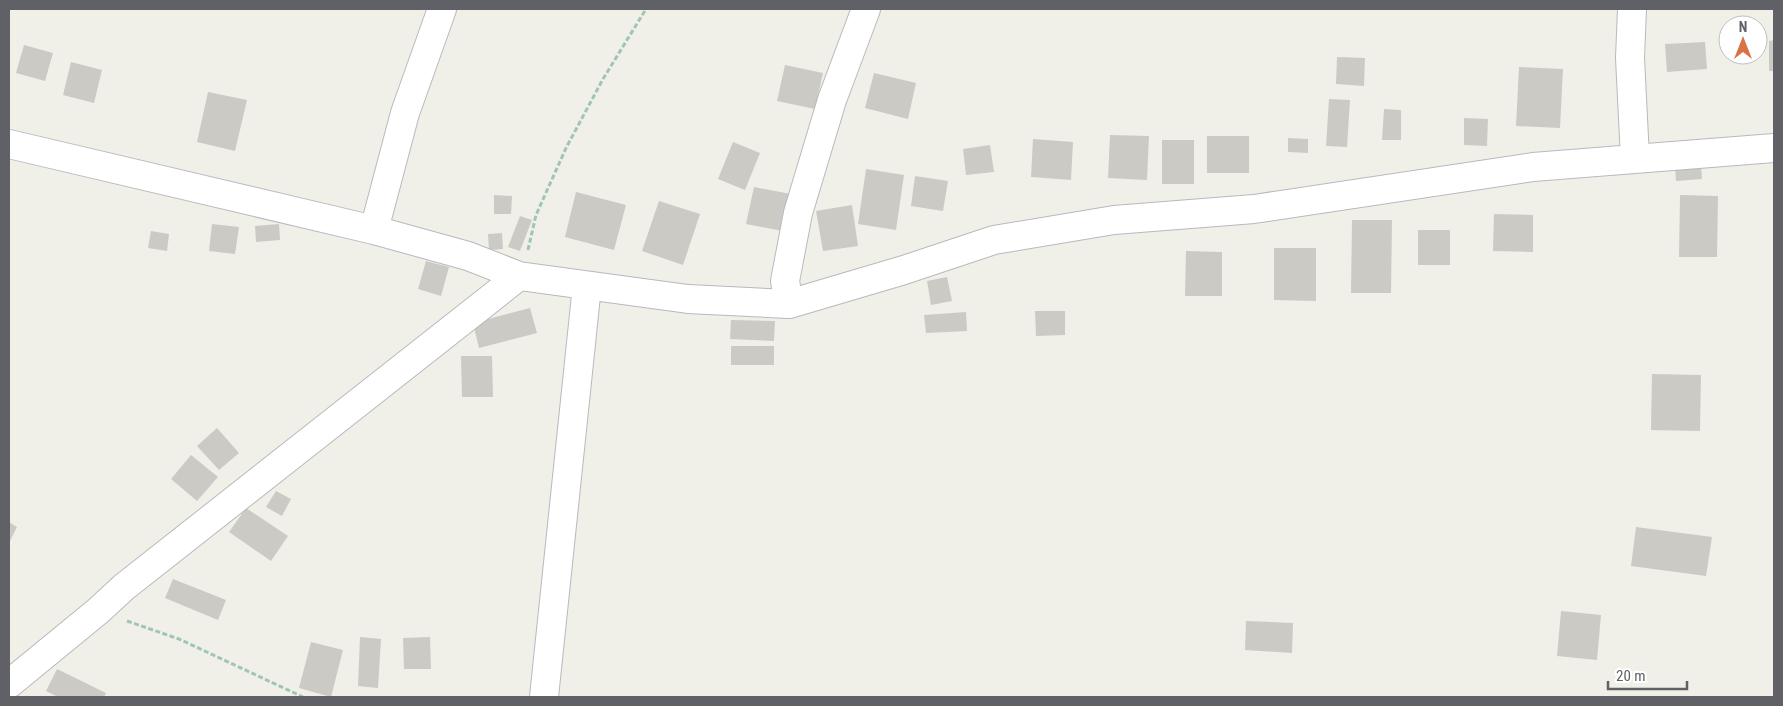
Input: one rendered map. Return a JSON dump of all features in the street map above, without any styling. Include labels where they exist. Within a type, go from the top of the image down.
[{"type":"street","points":[[374,230],[405,113],[442,9]]},
{"type":"street","points":[[789,304],[785,281],[798,213],[832,100],[866,9]]},
{"type":"street","points":[[1632,9],[1630,58],[1635,158]]},
{"type":"street","points":[[9,144],[374,230],[468,256],[519,276],[688,300],[789,304],[904,270],[994,240],[1114,220],[1254,209],[1533,167],[1774,148]]},
{"type":"street","points":[[9,684],[98,611],[124,586],[519,276]]},
{"type":"street","points":[[544,697],[587,286]]},
{"type":"path","points":[[519,276],[529,247],[536,215],[566,148],[603,79],[646,9]]},
{"type":"path","points":[[98,611],[179,639],[303,697]]},
{"type":"building","points":[[1774,40],[1774,71],[1769,71],[1769,41]]},
{"type":"building","points":[[1705,42],[1707,69],[1667,72],[1665,44]]},
{"type":"building","points":[[24,45],[53,53],[45,81],[16,73]]},
{"type":"building","points":[[1337,57],[1365,58],[1364,86],[1336,84]]},
{"type":"building","points":[[71,62],[102,70],[94,103],[63,95]]},
{"type":"building","points":[[785,65],[823,73],[815,109],[777,101]]},
{"type":"building","points":[[1519,67],[1563,69],[1560,128],[1516,126]]},
{"type":"building","points":[[874,73],[916,83],[908,119],[865,108]]},
{"type":"building","points":[[208,92],[247,100],[235,151],[197,142]]},
{"type":"building","points":[[1329,99],[1350,100],[1347,147],[1326,146]]},
{"type":"building","points":[[1384,109],[1401,110],[1401,140],[1382,140]]},
{"type":"building","points":[[1464,118],[1488,119],[1487,146],[1464,145]]},
{"type":"building","points":[[1110,135],[1149,136],[1147,180],[1108,178]]},
{"type":"building","points":[[1207,136],[1249,136],[1249,173],[1207,173]]},
{"type":"building","points":[[1288,138],[1308,139],[1308,153],[1288,152]]},
{"type":"building","points":[[1033,139],[1073,142],[1071,180],[1031,177]]},
{"type":"building","points":[[1162,140],[1194,140],[1194,184],[1162,184]]},
{"type":"building","points":[[733,142],[760,153],[745,190],[718,179]]},
{"type":"building","points":[[990,145],[994,172],[966,175],[963,149]]},
{"type":"building","points":[[1701,165],[1702,179],[1676,181],[1675,166]]},
{"type":"building","points":[[866,169],[904,175],[896,230],[858,224]]},
{"type":"building","points":[[915,176],[948,181],[943,211],[911,206]]},
{"type":"building","points":[[754,187],[791,194],[783,231],[746,224]]},
{"type":"building","points":[[576,192],[626,205],[614,250],[565,237]]},
{"type":"building","points":[[494,195],[512,196],[511,214],[494,214]]},
{"type":"building","points":[[1680,195],[1718,196],[1717,257],[1679,257]]},
{"type":"building","points":[[659,201],[700,214],[683,265],[642,251]]},
{"type":"building","points":[[852,205],[858,246],[823,251],[816,211]]},
{"type":"building","points":[[1494,214],[1533,215],[1533,252],[1493,251]]},
{"type":"building","points":[[520,216],[532,220],[520,251],[508,247]]},
{"type":"building","points":[[1352,220],[1392,220],[1391,293],[1351,293]]},
{"type":"building","points":[[212,224],[239,227],[235,254],[209,251]]},
{"type":"building","points":[[279,224],[280,240],[256,242],[255,226]]},
{"type":"building","points":[[1418,230],[1450,230],[1450,265],[1418,265]]},
{"type":"building","points":[[151,231],[169,234],[167,251],[148,248]]},
{"type":"building","points":[[502,233],[503,249],[489,250],[488,234]]},
{"type":"building","points":[[1274,248],[1316,248],[1316,301],[1274,300]]},
{"type":"building","points":[[1186,251],[1222,252],[1222,296],[1185,296]]},
{"type":"building","points":[[426,261],[449,267],[441,296],[418,289]]},
{"type":"building","points":[[947,277],[952,301],[931,305],[927,281]]},
{"type":"building","points":[[530,308],[537,333],[479,348],[473,323]]},
{"type":"building","points":[[1035,311],[1065,311],[1065,335],[1036,336]]},
{"type":"building","points":[[966,312],[967,331],[926,333],[924,315]]},
{"type":"building","points":[[731,320],[775,321],[774,341],[730,339]]},
{"type":"building","points":[[731,346],[774,346],[774,365],[731,365]]},
{"type":"building","points":[[461,356],[492,356],[493,397],[462,397]]},
{"type":"building","points":[[1652,374],[1701,375],[1700,431],[1651,430]]},
{"type":"building","points":[[217,428],[239,453],[219,470],[197,446]]},
{"type":"building","points":[[191,455],[218,477],[197,501],[171,479]]},
{"type":"building","points":[[276,491],[291,499],[282,516],[266,507]]},
{"type":"building","points":[[246,508],[288,536],[271,561],[229,532]]},
{"type":"building","points":[[9,522],[17,527],[9,543]]},
{"type":"building","points":[[1636,527],[1712,537],[1706,576],[1631,566]]},
{"type":"building","points":[[173,579],[226,600],[218,620],[165,598]]},
{"type":"building","points":[[1561,611],[1601,615],[1597,660],[1557,656]]},
{"type":"building","points":[[1246,621],[1293,623],[1292,653],[1245,650]]},
{"type":"building","points":[[360,637],[381,639],[378,688],[358,686]]},
{"type":"building","points":[[430,637],[431,669],[404,669],[403,638]]},
{"type":"building","points":[[311,642],[343,650],[331,697],[299,688]]},
{"type":"building","points":[[57,669],[106,693],[104,697],[58,697],[46,691]]}]
